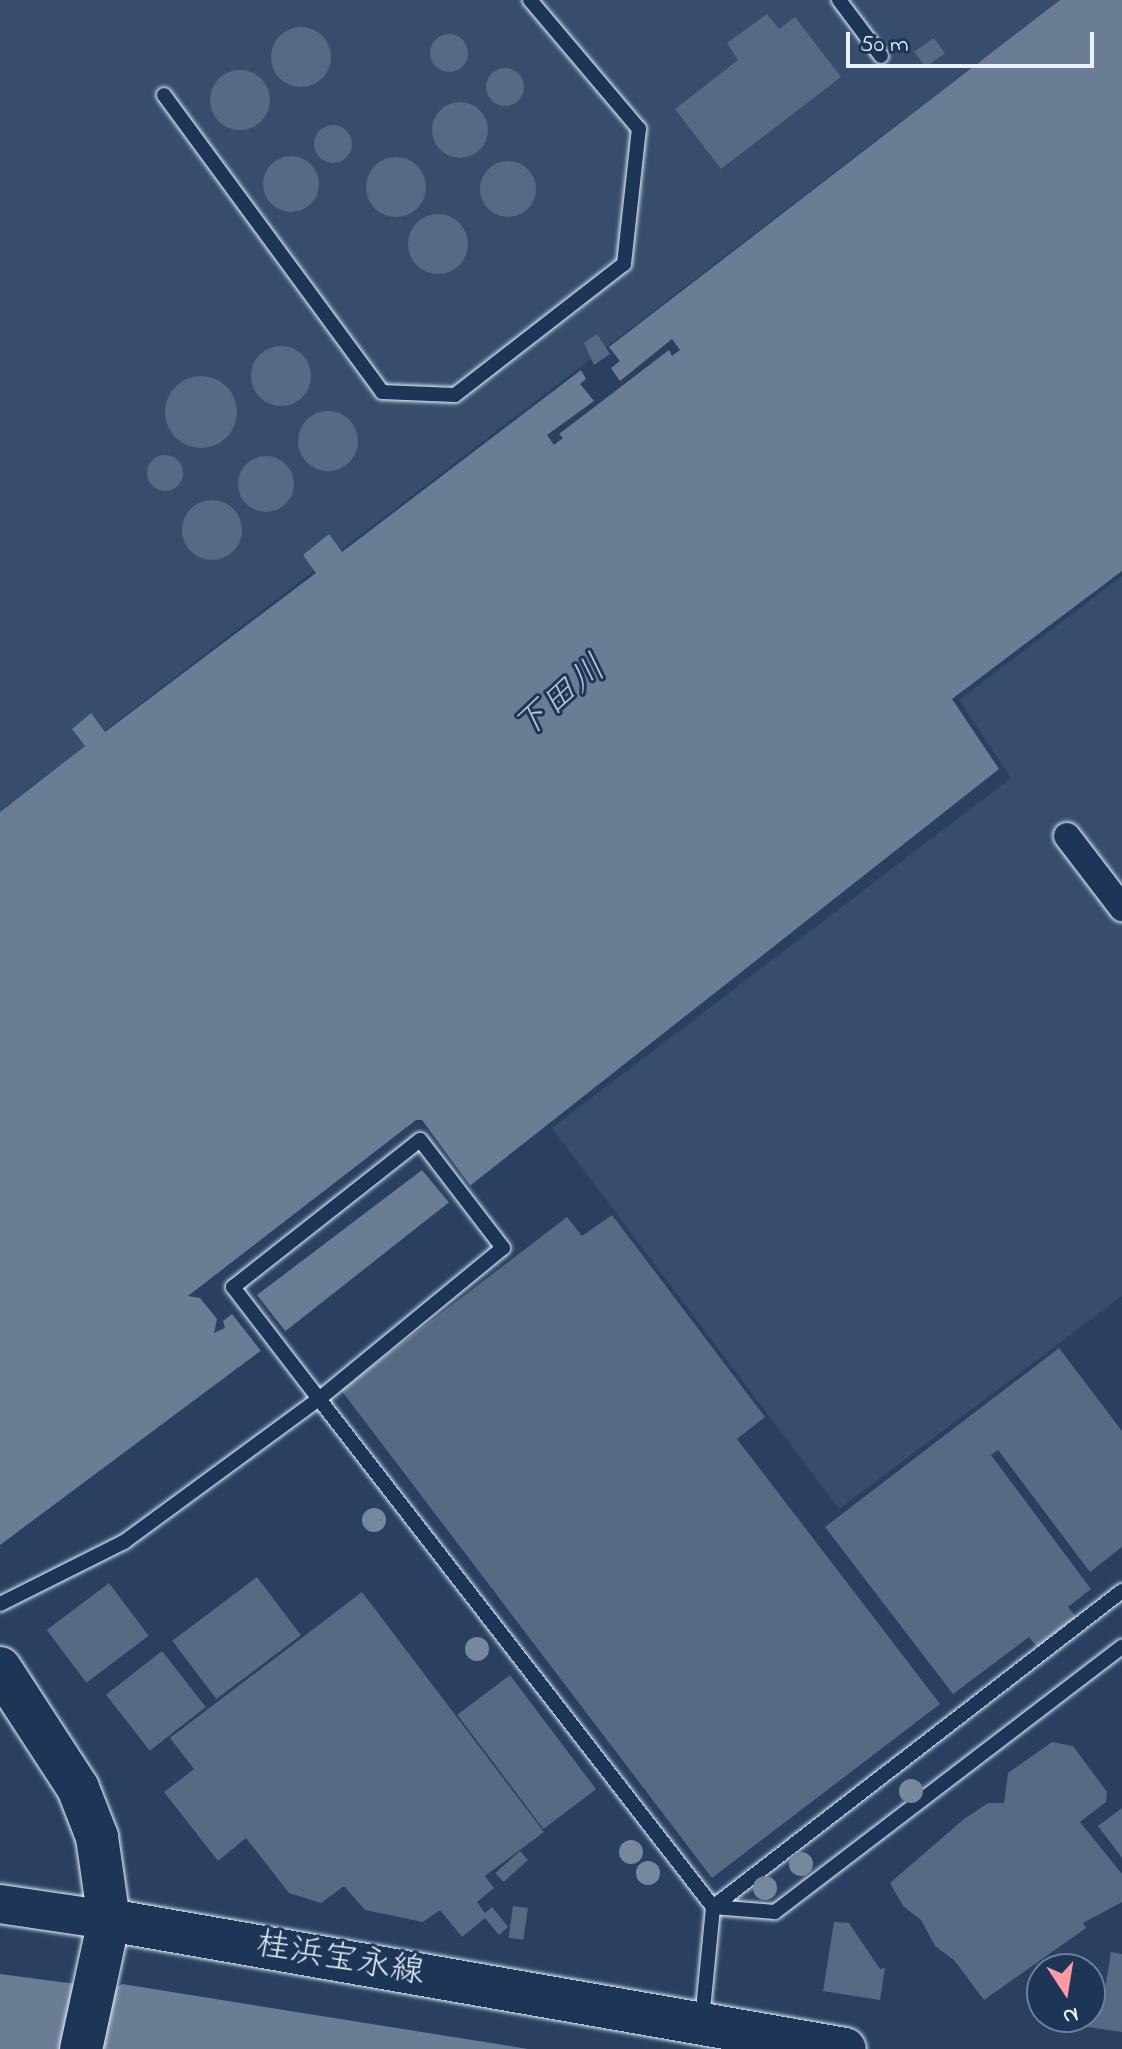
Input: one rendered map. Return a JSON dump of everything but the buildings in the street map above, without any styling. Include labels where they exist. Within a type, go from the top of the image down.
[{"type":"main road","points":[[0,1668],[78,1788],[97,1837],[109,1920],[81,2049]]},
{"type":"main road","points":[[0,1904],[109,1920]]},
{"type":"main road","name":"桂浜宝永線","points":[[109,1920],[845,2049]]},
{"type":"street","points":[[1067,836],[1122,908]]},
{"type":"lane","points":[[164,95],[382,392],[455,395],[624,264],[639,129],[530,0]]},
{"type":"lane","points":[[839,0],[881,56]]},
{"type":"lane","points":[[0,1604],[124,1542],[319,1399],[503,1248],[420,1140],[233,1287],[319,1399],[713,1907],[701,2025]]},
{"type":"lane","points":[[713,1907],[1122,1591]]},
{"type":"lane","points":[[713,1907],[775,1912],[1122,1647]]},
{"type":"shaded area","points":[[0,0],[1060,0],[0,811]]},
{"type":"shaded area","points":[[1122,576],[1122,1296],[839,1509],[552,1128],[1011,778],[959,700]]},
{"type":"water","name":"下田川","points":[[1060,0],[1122,0],[1122,571],[952,699],[999,769],[259,1352],[0,1545],[0,812],[85,746],[72,729],[91,713],[105,732],[316,573],[303,555],[329,534],[342,552],[581,370],[586,379],[580,384],[594,401],[547,435],[554,445],[563,438],[559,434],[669,350],[672,356],[680,350],[672,339],[620,381],[611,368],[620,361],[609,347]]},
{"type":"water","points":[[0,1974],[114,1989],[122,1984],[528,2049],[0,2049]]},
{"type":"pier","points":[[416,1120],[422,1120],[472,1188],[451,1205],[422,1170],[257,1295],[286,1332],[261,1351],[232,1314],[223,1321],[225,1328],[214,1333],[217,1319],[200,1298],[188,1296]]}]
